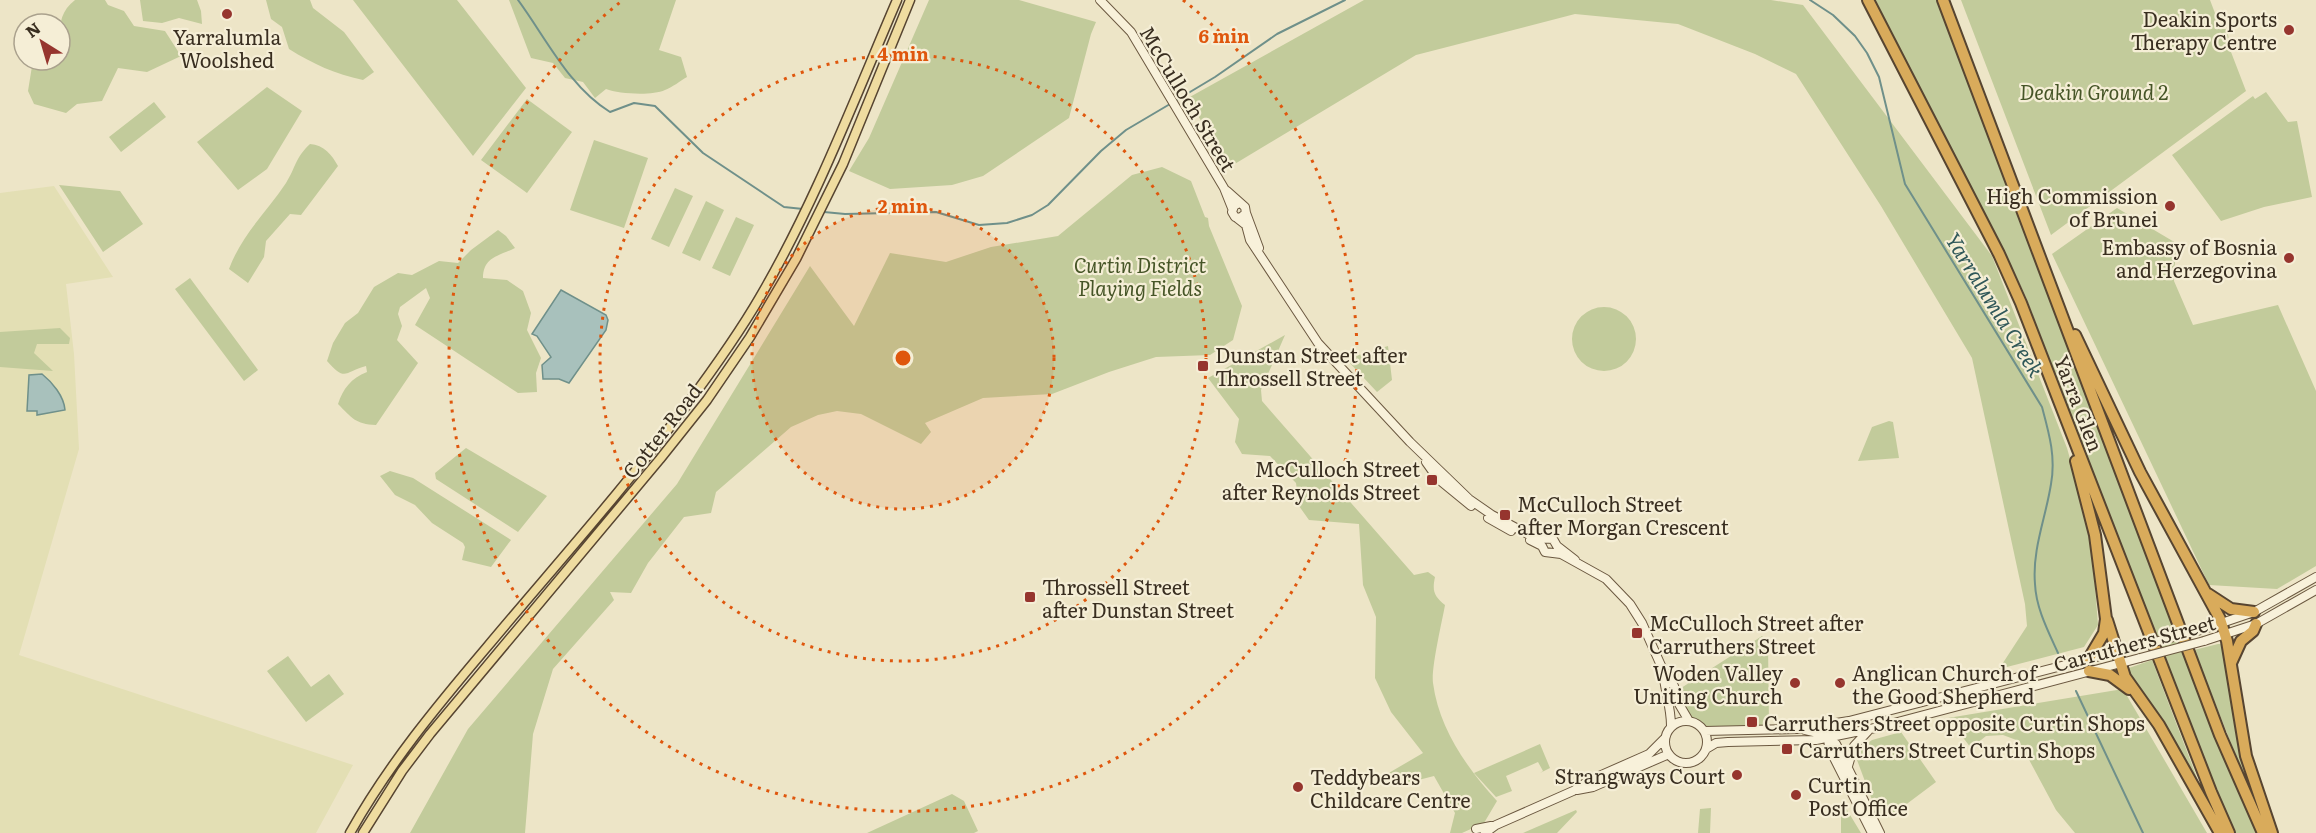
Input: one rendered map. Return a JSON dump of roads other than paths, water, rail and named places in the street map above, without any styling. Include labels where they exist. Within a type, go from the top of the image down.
[{"type":"highway","name":"Yarra Glen","points":[[1868,0],[1999,254],[2033,331],[2202,770],[2229,833]]},
{"type":"highway","name":"Yarra Glen","points":[[1943,0],[2220,735],[2263,833]]},
{"type":"highway","points":[[2023,216],[2081,349],[2126,443],[2207,594],[2223,629],[2231,663],[2246,756],[2272,833]]},
{"type":"highway","points":[[2065,414],[2095,535],[2106,619],[2125,677],[2159,725],[2220,833]]},
{"type":"highway","points":[[2207,594],[2231,609],[2254,612]]},
{"type":"highway","points":[[2088,660],[2104,633],[2106,619]]},
{"type":"highway","points":[[2231,663],[2241,641],[2253,631],[2256,624]]},
{"type":"highway","points":[[2089,672],[2110,675],[2140,699]]},
{"type":"main road","name":"Cotter Road","points":[[350,833],[407,743],[642,463],[687,405],[761,296],[813,193],[897,0]]},
{"type":"main road","name":"Cotter Road","points":[[363,833],[402,771],[429,734],[615,514],[707,399],[776,295],[843,164],[910,0]]},
{"type":"main road","name":"McCulloch Street","points":[[1100,0],[1131,32],[1235,206]]},
{"type":"main road","points":[[1260,252],[1245,207],[1235,206],[1233,214],[1244,222],[1250,240],[1260,252],[1317,343],[1410,442],[1438,479],[1496,524],[1543,543]]},
{"type":"main road","points":[[1238,218],[1243,217],[1246,213]]},
{"type":"main road","points":[[1543,543],[1551,538],[1555,541],[1554,549]]},
{"type":"main road","points":[[1543,543],[1545,552],[1554,549],[1606,579],[1630,604],[1642,622],[1689,721]]},
{"type":"main road","name":"Carruthers Street","points":[[1705,731],[1797,729],[1849,721],[2088,660],[2119,657],[2140,658],[2204,641],[2316,577]]},
{"type":"main road","name":"Carruthers Street","points":[[1706,749],[1716,743],[1816,740],[1875,729],[2089,672],[2135,647],[2201,630],[2256,624],[2314,592]]},
{"type":"main road","points":[[1468,833],[1496,825],[1649,754],[1665,738],[1671,726],[1671,709],[1665,689],[1663,670]]},
{"type":"main road","points":[[1849,721],[1834,727],[1828,737],[1829,748],[1872,833]]},
{"type":"main road","points":[[1665,738],[1665,748],[1669,754],[1674,760],[1685,763],[1699,758],[1706,749],[1705,731],[1696,723],[1677,722],[1671,726]]},
{"type":"main road","points":[[1797,729],[1818,733],[1828,737],[1836,744],[1880,833]]},
{"type":"main road","points":[[1848,767],[1851,753],[1858,740],[1869,730],[1875,729]]},
{"type":"main road","points":[[1573,790],[1593,787],[1669,754]]},
{"type":"main road","points":[[1485,833],[1496,825]]},
{"type":"water","points":[[561,290],[606,315],[608,320],[606,330],[569,383],[559,379],[543,379],[542,365],[551,357],[537,336],[532,334]]},
{"type":"water","points":[[42,374],[57,390],[65,410],[37,415],[37,411],[27,411],[29,375]]},
{"type":"waterway","name":"Yarralumla Creek","points":[[518,0],[570,76],[595,102],[610,112],[634,103],[655,106],[703,153],[784,207],[803,209]]},
{"type":"waterway","name":"Yarralumla Creek","points":[[1175,101],[1215,77],[1277,34],[1345,0]]},
{"type":"waterway","name":"Yarralumla Creek","points":[[1810,0],[1833,15],[1855,36],[1867,53],[1879,77],[1905,184],[2042,407],[2053,464],[2049,496],[2037,546],[2035,584],[2040,611],[2058,653]]},
{"type":"waterway","name":"Yarralumla Creek","points":[[824,212],[845,214],[936,212],[979,225],[1007,223],[1032,215],[1048,205],[1101,151],[1126,130],[1170,104]]},
{"type":"waterway","name":"Yarralumla Creek","points":[[2076,691],[2143,833]]},
{"type":"place","name":"Yarralumla Woolshed","points":[[227,14]]},
{"type":"place","name":"Deakin Sports Therapy Centre","points":[[2289,30]]},
{"type":"place","name":"High Commission of Brunei","points":[[2170,206]]},
{"type":"place","name":"Embassy of Bosnia and Herzegovina","points":[[2289,258]]},
{"type":"place","name":"Dunstan Street after Throssell Street","points":[[1203,366]]},
{"type":"place","name":"McCulloch Street after Reynolds Street","points":[[1432,480]]},
{"type":"place","name":"McCulloch Street after Morgan Crescent","points":[[1505,515]]},
{"type":"place","name":"Throssell Street after Dunstan Street","points":[[1030,597]]},
{"type":"place","name":"McCulloch Street after Carruthers Street","points":[[1637,633]]},
{"type":"place","name":"Woden Valley Uniting Church","points":[[1795,683]]},
{"type":"place","name":"Anglican Church of the Good Shepherd","points":[[1840,683]]},
{"type":"place","name":"Carruthers Street opposite Curtin Shops","points":[[1752,722]]},
{"type":"place","name":"Carruthers Street Curtin Shops","points":[[1787,749]]},
{"type":"place","name":"Strangways Court","points":[[1737,775]]},
{"type":"place","name":"Teddybears Childcare Centre","points":[[1298,787]]},
{"type":"place","name":"Curtin Post Office","points":[[1796,795]]},
{"type":"park label","name":"Deakin Ground 2","points":[[2094,91]]},
{"type":"park label","name":"Curtin District Playing Fields","points":[[1140,276]]}]
